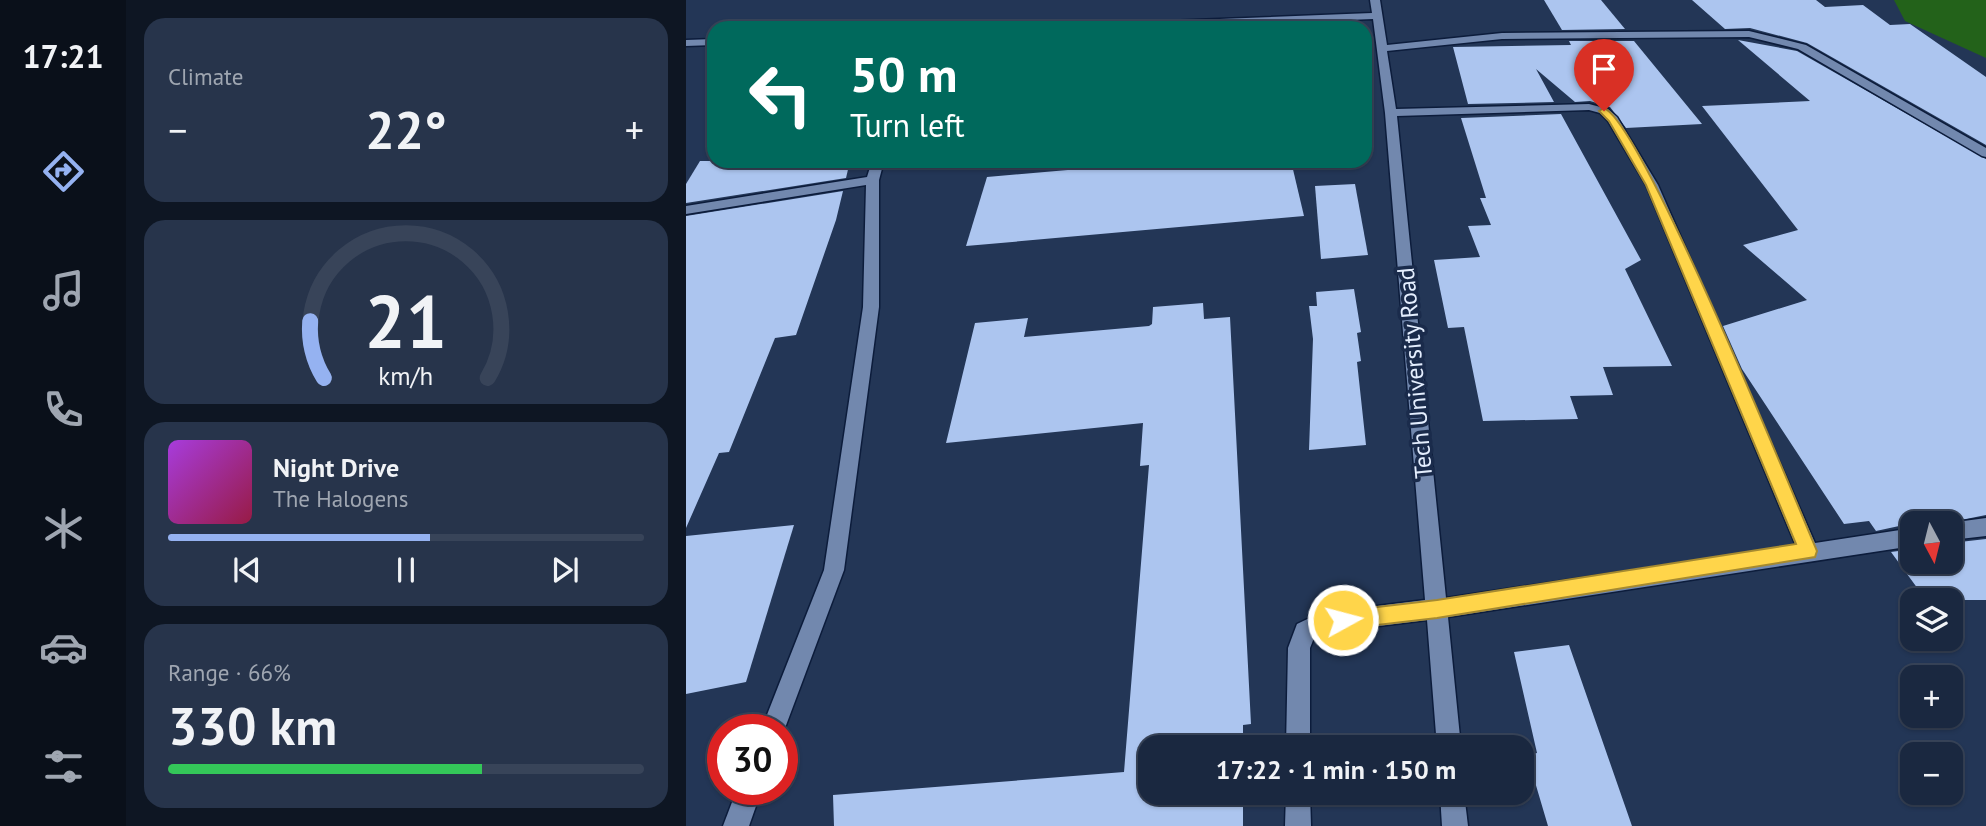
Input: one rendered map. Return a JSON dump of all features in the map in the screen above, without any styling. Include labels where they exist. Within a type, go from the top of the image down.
[{"type":"street","points":[[1172,21],[1375,8]]},
{"type":"street","name":"Tech University Road","points":[[1375,8],[1391,113],[1448,735]]},
{"type":"street","points":[[1382,49],[1502,36],[1749,34],[1802,47],[1986,153]]},
{"type":"street","points":[[686,43],[707,42]]},
{"type":"street","points":[[1391,113],[1589,107],[1604,111],[1613,119],[1652,185],[1808,551]]},
{"type":"street","points":[[779,714],[834,570],[871,307],[873,180],[876,168]]},
{"type":"street","points":[[686,210],[873,180]]},
{"type":"street","points":[[1964,530],[1986,527]]},
{"type":"street","points":[[1298,735],[1299,648],[1305,631],[1320,622],[1437,609],[1900,539]]},
{"type":"street","points":[[736,826],[744,805]]},
{"type":"street","points":[[1298,805],[1298,826]]},
{"type":"street","points":[[1453,805],[1455,826]]},
{"type":"green space","points":[[1894,0],[1986,0],[1986,58],[1905,21]]},
{"type":"building","points":[[1544,0],[1601,0],[1625,29],[1562,30]]},
{"type":"building","points":[[1692,0],[1816,0],[1825,7],[1863,5],[1890,25],[1910,24],[1986,77],[1986,145],[1807,43],[1750,28],[1725,29]]},
{"type":"building","points":[[1738,40],[1797,51],[1986,159],[1986,515],[1964,519],[1964,511],[1900,511],[1900,526],[1876,531],[1869,521],[1844,524],[1742,369],[1723,326],[1807,300],[1743,245],[1798,230],[1702,106],[1810,101]]},
{"type":"building","points":[[1569,41],[1634,41],[1702,124],[1626,128],[1610,107],[1590,101],[1575,102],[1536,69],[1554,102],[1468,104],[1453,47],[1571,45]]},
{"type":"building","points":[[1561,114],[1641,260],[1625,269],[1672,366],[1603,367],[1613,395],[1570,396],[1578,419],[1483,421],[1464,327],[1448,328],[1434,260],[1480,257],[1468,226],[1491,225],[1480,198],[1486,198],[1461,118]]},
{"type":"building","points":[[700,161],[707,161],[707,168],[848,168],[846,178],[686,203],[686,184]]},
{"type":"building","points":[[1090,168],[1293,168],[1304,216],[966,246],[987,177]]},
{"type":"building","points":[[1355,184],[1368,255],[1321,259],[1315,186]]},
{"type":"building","points":[[843,191],[836,220],[796,335],[775,338],[729,452],[719,453],[686,528],[686,216]]},
{"type":"building","points":[[1354,289],[1361,332],[1357,333],[1361,361],[1357,362],[1366,445],[1309,450],[1313,339],[1309,306],[1317,306],[1316,292]]},
{"type":"building","points":[[1203,303],[1204,319],[1230,317],[1251,724],[1243,725],[1243,735],[1138,735],[1138,805],[1243,805],[1243,826],[834,826],[833,795],[1124,772],[1149,465],[1140,466],[1143,423],[946,443],[975,323],[1028,318],[1024,337],[1149,326],[1152,324],[1153,307]]},
{"type":"building","points":[[794,525],[746,682],[686,694],[686,536]]},
{"type":"building","points":[[1986,539],[1986,600],[1963,600],[1963,588],[1917,588],[1907,574],[1964,574],[1964,542]]},
{"type":"building","points":[[1900,551],[1900,564],[1891,552]]},
{"type":"building","points":[[1569,645],[1632,826],[1548,826],[1534,779],[1534,754],[1537,753],[1514,652]]},
{"type":"route","points":[[1343,620],[1437,609],[1808,551],[1652,185],[1613,119],[1604,111]]}]
